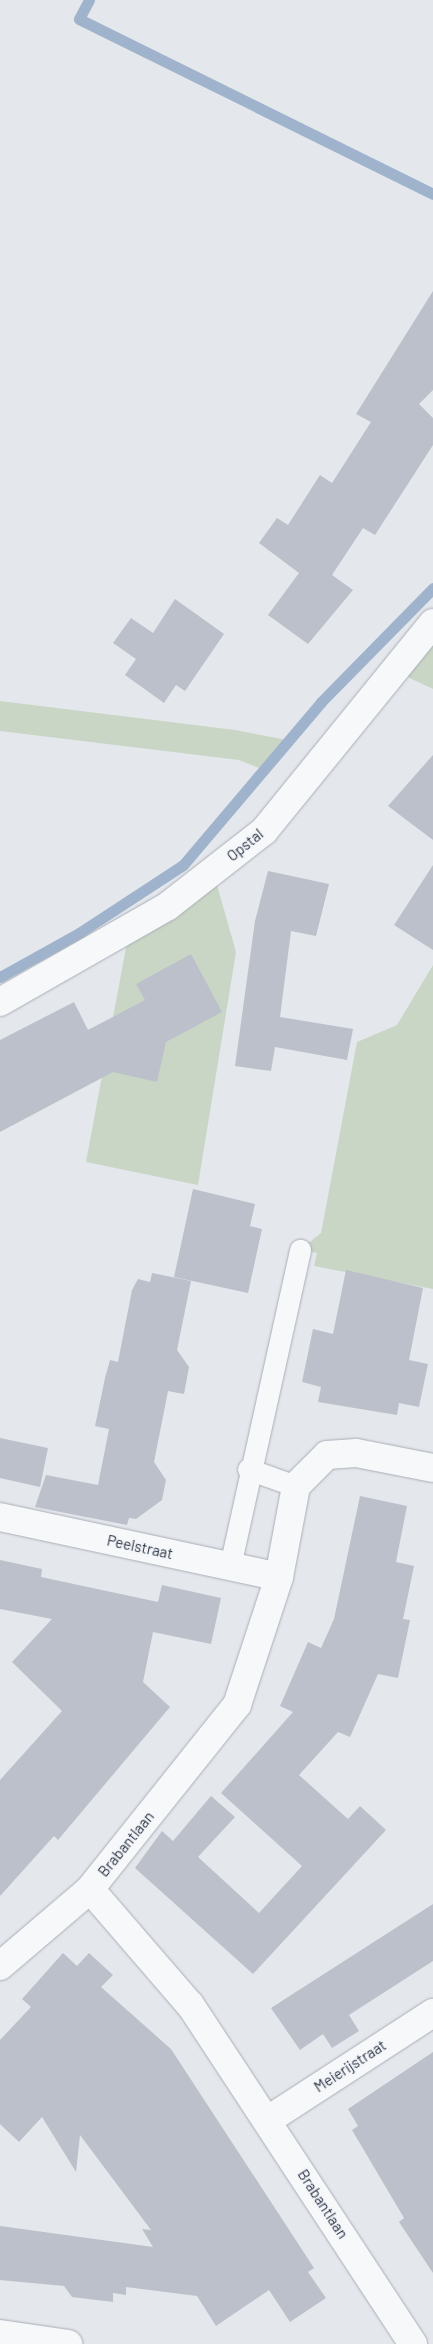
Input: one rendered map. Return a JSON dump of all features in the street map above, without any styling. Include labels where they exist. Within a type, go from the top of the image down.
[{"type":"street","name":"Opstal","points":[[0,1002],[168,906],[264,831],[433,623]]},
{"type":"street","points":[[296,1486],[327,1455],[356,1454],[433,1468]]},
{"type":"street","name":"Brabantlaan","points":[[296,1486],[279,1577],[237,1705],[90,1889],[190,2005],[268,2120],[413,2344]]},
{"type":"street","name":"Peelstraat","points":[[0,1517],[279,1577]]},
{"type":"street","points":[[0,1966],[90,1889]]},
{"type":"street","name":"Meierijstraat","points":[[268,2120],[433,2013]]},
{"type":"street","points":[[0,2334],[68,2344]]},
{"type":"lane","points":[[230,1566],[248,1469],[300,1250]]},
{"type":"lane","points":[[248,1469],[296,1486]]},
{"type":"green space","points":[[433,632],[433,689],[397,672]]},
{"type":"green space","points":[[0,701],[235,730],[287,740],[259,768],[239,760],[0,731]]},
{"type":"green space","points":[[211,864],[236,952],[198,1185],[86,1162],[130,926]]},
{"type":"green space","points":[[433,965],[433,1289],[314,1266],[317,1253],[300,1250],[321,1233],[357,1042],[397,1025]]},
{"type":"building","points":[[433,291],[433,390],[419,404],[433,418],[433,445],[375,535],[363,528],[332,575],[353,590],[308,644],[268,615],[299,573],[259,543],[277,518],[288,525],[320,475],[332,483],[371,422],[356,414]]},
{"type":"building","points":[[175,599],[224,634],[185,691],[176,685],[164,703],[125,675],[136,659],[113,643],[131,618],[153,633]]},
{"type":"building","points":[[433,755],[433,840],[388,806]]},
{"type":"building","points":[[433,865],[433,950],[394,925]]},
{"type":"building","points":[[268,871],[329,884],[316,936],[291,931],[280,1017],[353,1029],[347,1060],[275,1047],[271,1071],[235,1066],[255,921]]},
{"type":"building","points":[[191,954],[222,1012],[166,1042],[157,1082],[113,1072],[0,1132],[0,1040],[74,1002],[88,1030],[145,1000],[136,984]]},
{"type":"building","points":[[193,1189],[255,1204],[250,1226],[262,1229],[248,1293],[174,1277]]},
{"type":"building","points":[[346,1270],[423,1288],[409,1360],[428,1364],[419,1407],[399,1403],[397,1415],[318,1402],[321,1387],[302,1382],[313,1329],[333,1334]]},
{"type":"building","points":[[152,1273],[191,1281],[177,1350],[189,1367],[184,1394],[168,1391],[154,1462],[166,1480],[162,1500],[136,1519],[129,1518],[127,1525],[35,1507],[46,1475],[98,1485],[109,1429],[95,1426],[105,1378],[110,1360],[118,1362],[132,1290],[138,1279],[150,1282]]},
{"type":"building","points":[[0,1438],[48,1448],[40,1487],[0,1478]]},
{"type":"building","points":[[360,1496],[407,1506],[396,1562],[414,1566],[403,1619],[410,1620],[398,1678],[378,1674],[350,1737],[338,1732],[299,1775],[348,1819],[360,1806],[386,1830],[253,1974],[135,1868],[162,1831],[173,1841],[211,1796],[235,1817],[198,1857],[259,1913],[302,1866],[221,1793],[293,1712],[280,1706],[308,1642],[321,1648],[334,1619]]},
{"type":"building","points":[[0,1560],[42,1569],[41,1577],[158,1602],[162,1585],[221,1598],[211,1644],[153,1632],[143,1682],[170,1707],[58,1840],[54,1836],[0,1896],[0,1780],[62,1711],[12,1662],[52,1619],[0,1609]]},
{"type":"building","points":[[433,1904],[433,1961],[349,2015],[359,2031],[332,2048],[323,2034],[300,2050],[271,2008]]},
{"type":"building","points":[[63,1953],[77,1966],[89,1953],[113,1975],[101,1987],[171,2049],[314,2268],[308,2272],[326,2298],[290,2322],[269,2290],[216,2326],[197,2296],[126,2287],[126,2295],[113,2293],[113,2302],[72,2297],[64,2286],[0,2280],[0,2226],[153,2247],[142,2229],[151,2230],[80,2135],[76,2172],[42,2117],[19,2142],[0,2124],[0,2040],[31,2007],[22,1999]]},
{"type":"building","points":[[433,2052],[433,2273],[399,2222],[404,2218],[352,2130],[358,2126],[348,2109]]},
{"type":"waterway","points":[[89,0],[79,19],[433,194]]},
{"type":"waterway","points":[[0,977],[79,933],[183,865],[321,702],[433,588]]}]
